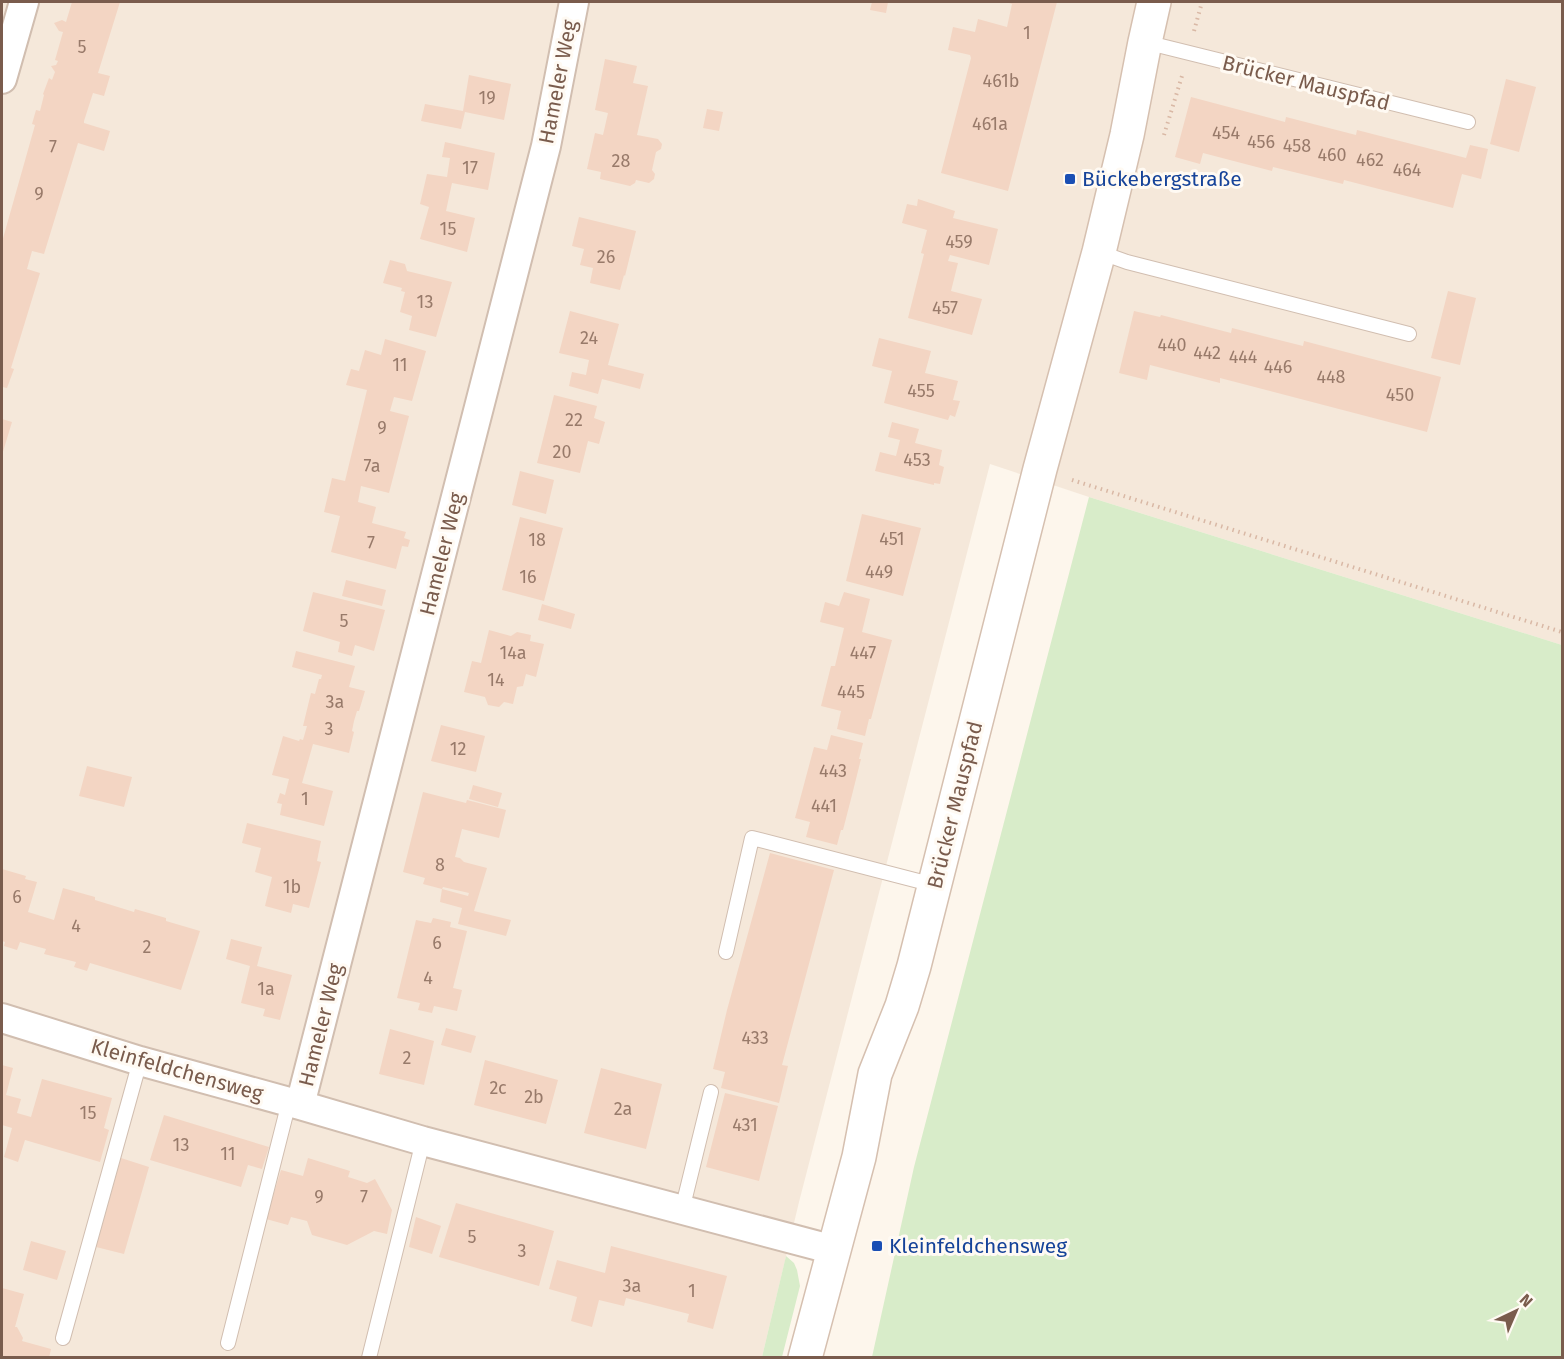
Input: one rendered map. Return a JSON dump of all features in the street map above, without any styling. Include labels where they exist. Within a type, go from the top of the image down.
[{"type":"main road","name":"Brücker Mauspfad","points":[[805,1358],[859,1157],[875,1074],[902,1006],[1040,469],[1099,252],[1128,135],[1145,42],[1155,2]]},
{"type":"street","points":[[2,79],[24,2]]},
{"type":"street","name":"Hameler Weg","points":[[295,1104],[543,158],[574,2]]},
{"type":"street","name":"Kleinfeldchensweg","points":[[2,1018],[423,1142],[834,1250]]},
{"type":"lane","name":"Brücker Mauspfad","points":[[1145,42],[1468,122]]},
{"type":"lane","points":[[1099,252],[1127,262],[1409,334]]},
{"type":"lane","points":[[726,952],[752,838],[934,885]]},
{"type":"lane","points":[[63,1338],[140,1060]]},
{"type":"lane","points":[[682,1210],[711,1092]]},
{"type":"lane","points":[[228,1343],[295,1104]]},
{"type":"lane","points":[[369,1358],[423,1142]]},
{"type":"path","points":[[1040,469],[1563,632]]},
{"type":"shaded area","points":[[2,2],[1562,2],[1562,645],[990,464],[799,1202],[762,1357],[2,1358]]},
{"type":"green space","points":[[1089,497],[1562,645],[1562,1357],[872,1357],[914,1167]]},
{"type":"green space","points":[[786,1256],[794,1263],[800,1286],[782,1357],[762,1357]]},
{"type":"building","points":[[72,2],[120,2],[98,73],[110,76],[104,96],[93,93],[84,121],[84,123],[110,131],[104,151],[78,143],[44,254],[32,251],[27,269],[40,273],[7,388],[2,387],[2,242],[35,125],[32,124],[36,110],[40,111],[49,78],[52,80],[55,72],[51,66],[56,65],[58,61],[55,60],[63,32],[59,31],[54,23],[62,20],[66,22]]},
{"type":"building","points":[[872,2],[888,2],[886,13],[870,10]]},
{"type":"building","points":[[1006,2],[1057,2],[1008,191],[941,173],[971,58],[970,55],[948,50],[953,27],[975,32],[978,19],[1007,27],[1012,4]]},
{"type":"building","points":[[605,59],[637,66],[633,83],[648,86],[637,135],[658,139],[662,144],[661,149],[656,152],[652,170],[655,174],[654,179],[649,183],[636,180],[630,186],[600,179],[601,172],[587,169],[595,133],[603,135],[608,113],[595,110]]},
{"type":"building","points":[[469,75],[511,84],[504,120],[465,112],[461,129],[421,121],[425,104],[463,111]]},
{"type":"building","points":[[1506,79],[1536,87],[1519,152],[1490,144]]},
{"type":"building","points":[[1191,97],[1285,122],[1286,117],[1356,135],[1357,130],[1466,158],[1470,145],[1488,149],[1481,179],[1462,174],[1453,208],[1344,180],[1343,184],[1273,167],[1272,171],[1203,153],[1200,164],[1175,157]]},
{"type":"building","points":[[707,109],[723,112],[719,131],[703,128]]},
{"type":"building","points":[[445,142],[495,153],[488,190],[452,183],[446,211],[475,218],[467,252],[420,239],[429,207],[420,204],[427,174],[447,177],[450,158],[442,157]]},
{"type":"building","points":[[918,199],[955,211],[953,218],[998,229],[989,265],[950,255],[948,261],[958,263],[951,291],[982,299],[972,335],[908,318],[924,254],[921,253],[927,230],[902,223],[907,204],[917,206]]},
{"type":"building","points":[[579,217],[636,231],[620,290],[590,283],[593,268],[580,265],[584,249],[572,246]]},
{"type":"building","points":[[390,260],[405,264],[407,271],[452,282],[436,337],[409,330],[412,316],[400,312],[405,292],[401,291],[402,288],[383,283]]},
{"type":"building","points":[[1448,291],[1476,298],[1460,365],[1431,358]]},
{"type":"building","points":[[570,311],[619,324],[608,365],[644,374],[640,389],[602,379],[598,394],[569,386],[572,372],[586,375],[589,360],[559,353]]},
{"type":"building","points":[[1134,311],[1160,317],[1161,315],[1231,333],[1232,328],[1303,346],[1304,341],[1441,377],[1427,432],[1220,378],[1220,383],[1150,365],[1147,380],[1119,373]]},
{"type":"building","points":[[879,338],[931,351],[925,373],[958,381],[953,400],[960,401],[955,417],[950,415],[948,420],[884,403],[892,371],[872,366]]},
{"type":"building","points":[[385,339],[426,351],[412,401],[394,397],[390,411],[409,416],[389,493],[361,486],[358,502],[376,507],[372,523],[406,532],[404,538],[410,540],[408,547],[402,546],[396,569],[331,552],[340,516],[324,512],[332,478],[345,481],[367,390],[346,385],[351,369],[359,371],[365,350],[381,355]]},
{"type":"building","points":[[554,395],[597,406],[594,418],[605,422],[599,444],[588,441],[580,473],[537,463]]},
{"type":"building","points":[[2,419],[12,422],[2,455]]},
{"type":"building","points":[[892,422],[919,429],[915,443],[942,450],[939,465],[944,467],[940,484],[934,483],[934,485],[875,471],[880,452],[896,456],[900,440],[888,437]]},
{"type":"building","points":[[520,471],[554,480],[546,514],[512,505]]},
{"type":"building","points":[[862,514],[921,528],[903,596],[846,581]]},
{"type":"building","points":[[520,517],[563,528],[544,601],[502,590]]},
{"type":"building","points":[[346,580],[386,590],[382,606],[342,596]]},
{"type":"building","points":[[313,592],[385,610],[374,651],[355,645],[352,656],[338,652],[340,642],[303,631]]},
{"type":"building","points":[[844,592],[870,599],[862,632],[892,640],[865,736],[837,729],[841,711],[821,706],[831,666],[835,666],[844,628],[820,622],[825,602],[839,606]]},
{"type":"building","points":[[542,604],[575,614],[571,629],[538,620]]},
{"type":"building","points":[[489,630],[511,636],[517,632],[531,635],[530,641],[544,644],[536,677],[526,674],[523,686],[517,687],[513,704],[504,702],[499,707],[488,705],[485,697],[464,692],[472,661],[481,663]]},
{"type":"building","points":[[296,651],[355,666],[349,687],[365,691],[354,721],[349,753],[313,744],[302,783],[333,791],[324,826],[280,815],[282,804],[277,803],[280,793],[285,795],[289,779],[272,775],[283,736],[303,740],[307,726],[303,726],[311,693],[315,694],[322,675],[292,667]]},
{"type":"building","points":[[441,725],[485,736],[476,772],[431,761]]},
{"type":"building","points":[[831,735],[863,743],[852,795],[837,845],[806,837],[810,822],[795,818],[814,747],[827,750]]},
{"type":"building","points":[[87,766],[132,777],[124,807],[79,796]]},
{"type":"building","points":[[473,785],[502,793],[498,807],[469,799]]},
{"type":"building","points":[[423,792],[506,810],[499,838],[462,829],[455,857],[464,862],[487,868],[474,911],[511,920],[506,936],[458,924],[462,908],[440,902],[442,889],[423,884],[425,878],[403,872]],"holes":[[[443,887],[469,893],[468,896],[442,889]]]},
{"type":"building","points":[[247,823],[321,841],[317,861],[321,862],[309,908],[293,904],[291,913],[265,906],[272,877],[255,872],[261,848],[242,843]]},
{"type":"building","points":[[770,853],[834,870],[782,1065],[788,1066],[779,1103],[721,1088],[725,1072],[713,1069]]},
{"type":"building","points":[[2,869],[37,882],[28,912],[54,920],[63,888],[134,912],[135,909],[166,918],[166,921],[200,931],[181,990],[90,963],[87,971],[74,967],[76,962],[44,954],[46,949],[20,942],[17,950],[4,946],[5,942],[2,941]]},
{"type":"building","points":[[433,918],[451,922],[450,927],[467,931],[453,988],[462,990],[457,1011],[434,1006],[432,1013],[418,1010],[420,1003],[397,998],[416,920],[431,923]]},
{"type":"building","points":[[231,939],[262,947],[257,966],[292,975],[280,1020],[263,1016],[265,1009],[241,1003],[250,966],[226,959]]},
{"type":"building","points":[[446,1028],[476,1036],[471,1053],[441,1045]]},
{"type":"building","points":[[390,1029],[434,1041],[424,1085],[379,1074]]},
{"type":"building","points":[[485,1060],[558,1080],[546,1124],[474,1105]]},
{"type":"building","points":[[2,1065],[13,1068],[6,1095],[21,1099],[17,1113],[31,1117],[42,1079],[112,1098],[104,1128],[109,1130],[100,1162],[25,1140],[18,1162],[4,1157],[12,1128],[2,1125]]},
{"type":"building","points":[[601,1068],[662,1084],[646,1149],[584,1133]]},
{"type":"building","points":[[725,1093],[778,1106],[759,1181],[706,1167]]},
{"type":"building","points":[[164,1115],[269,1147],[262,1169],[248,1165],[241,1187],[150,1160]]},
{"type":"building","points":[[121,1158],[149,1167],[124,1254],[96,1247]]},
{"type":"building","points":[[308,1158],[350,1171],[348,1177],[367,1183],[375,1179],[392,1210],[387,1234],[374,1231],[347,1245],[312,1235],[307,1221],[291,1217],[288,1225],[266,1219],[281,1170],[303,1176]]},
{"type":"building","points":[[456,1203],[554,1231],[539,1286],[439,1257]]},
{"type":"building","points":[[416,1217],[441,1226],[432,1254],[409,1247]]},
{"type":"building","points":[[31,1241],[66,1251],[57,1280],[23,1270]]},
{"type":"building","points":[[611,1246],[727,1276],[713,1329],[687,1322],[689,1314],[626,1298],[624,1306],[599,1300],[592,1327],[571,1321],[577,1297],[549,1289],[557,1260],[605,1273]]},
{"type":"building","points":[[2,1288],[24,1294],[15,1327],[23,1338],[22,1341],[51,1349],[49,1358],[2,1358]]},
{"type":"place","name":"Bückebergstraße","points":[[1070,179]]},
{"type":"place","name":"Kleinfeldchensweg","points":[[877,1246]]}]
